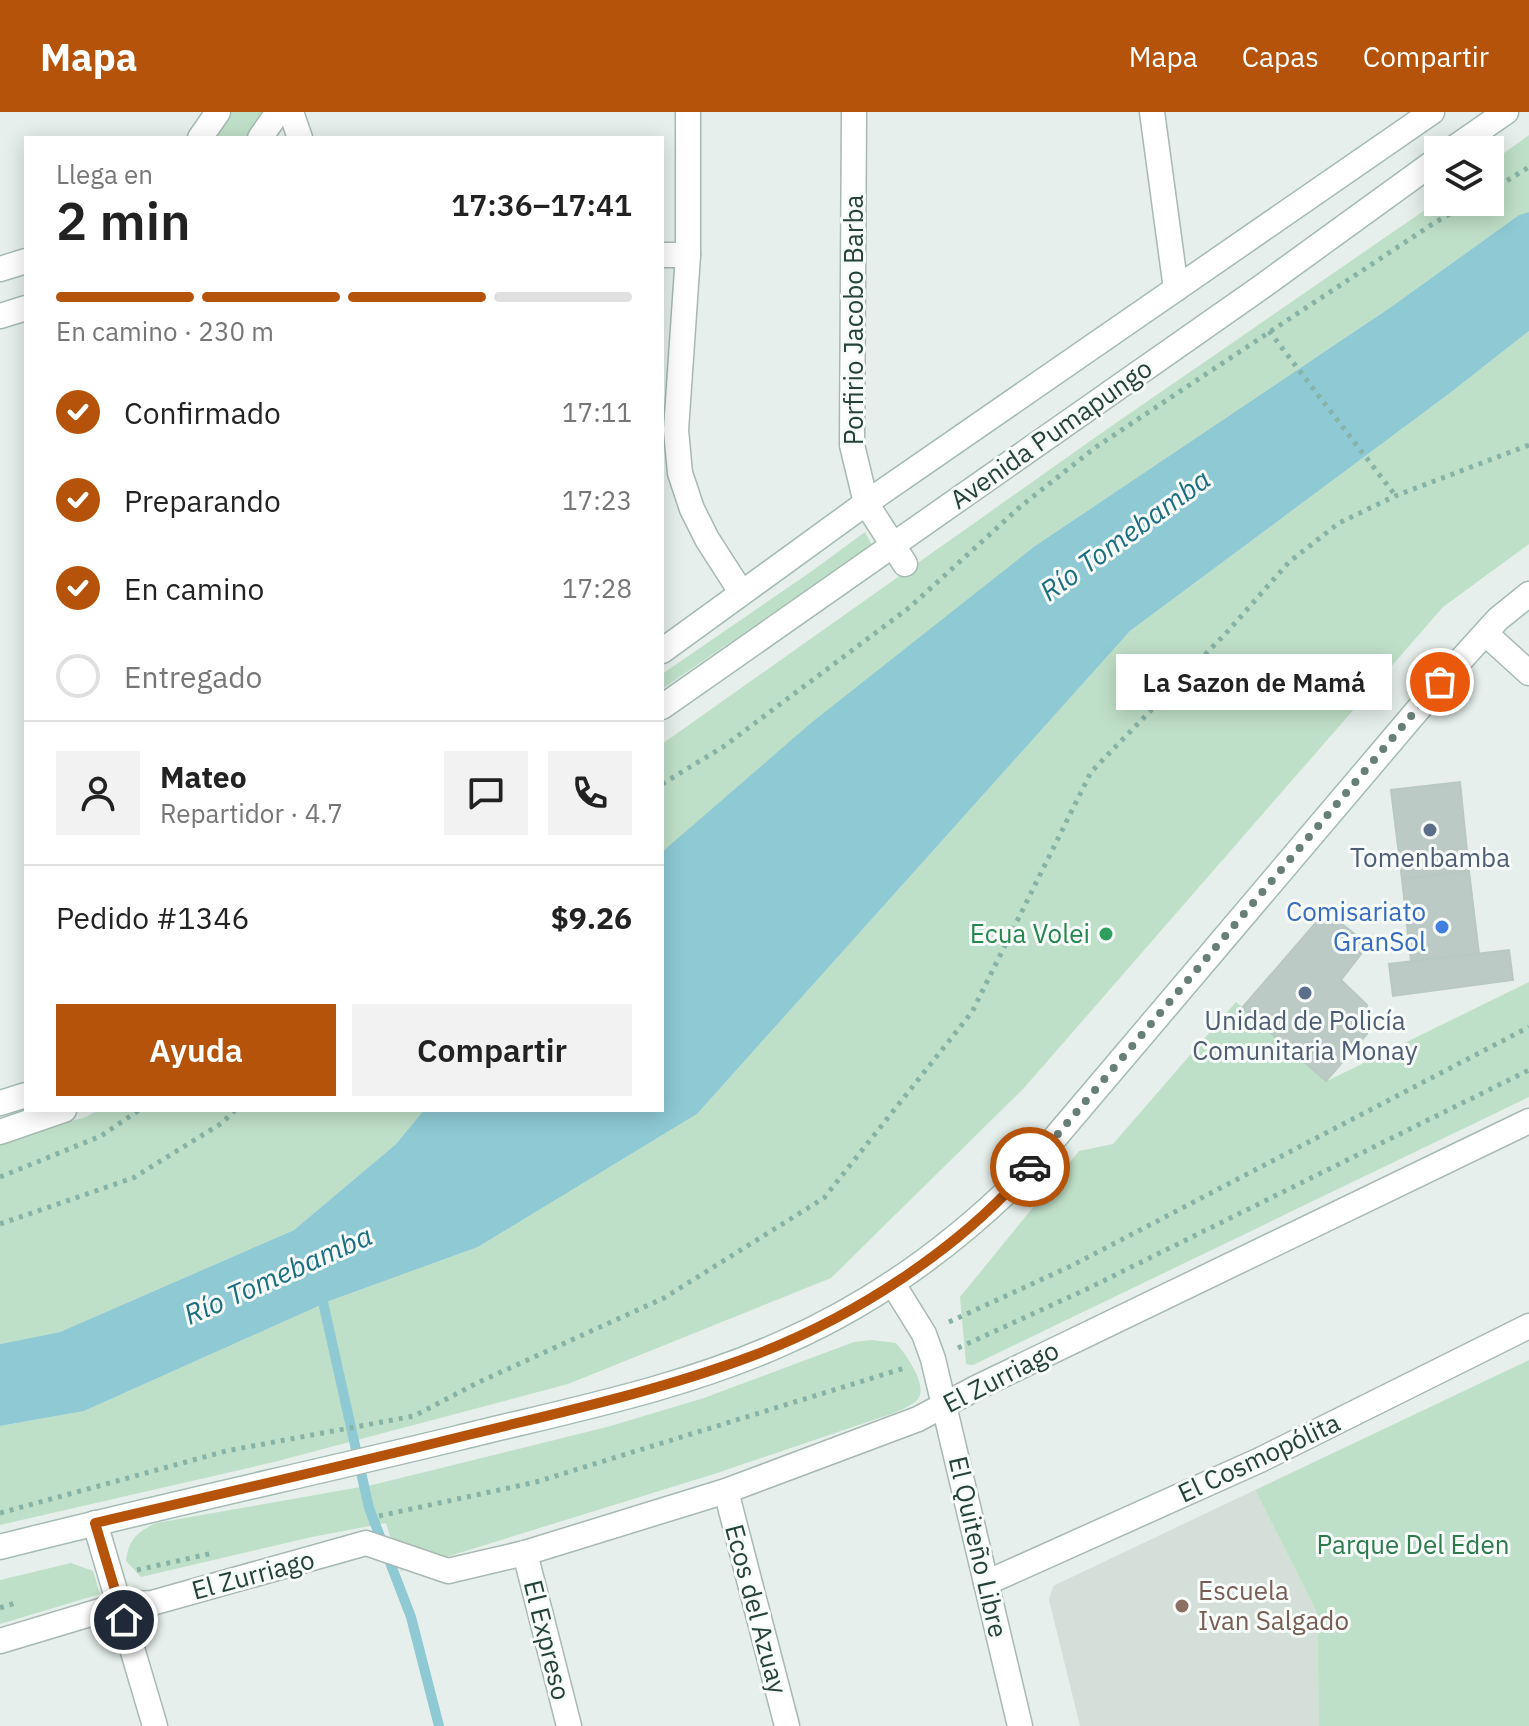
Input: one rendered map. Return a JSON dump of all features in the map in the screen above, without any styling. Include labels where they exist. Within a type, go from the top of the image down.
[{"type":"street","points":[[201,136],[218,112]]},
{"type":"street","points":[[261,136],[278,112]]},
{"type":"street","points":[[291,112],[299,136]]},
{"type":"street","points":[[688,112],[688,255],[669,430],[692,509],[741,592]]},
{"type":"street","name":"Porfirio Jacobo Barba","points":[[854,112],[852,445],[866,503],[898,555]]},
{"type":"street","points":[[1152,112],[1176,289]]},
{"type":"street","name":"Avenida Pumapungo","points":[[664,650],[866,503],[1432,112]]},
{"type":"street","points":[[1471,136],[1506,112]]},
{"type":"street","name":"Avenida Pumapungo","points":[[664,706],[898,555],[1424,169]]},
{"type":"street","points":[[664,255],[688,255]]},
{"type":"street","points":[[0,269],[24,262]]},
{"type":"street","points":[[0,316],[24,309]]},
{"type":"street","points":[[0,1547],[619,1397],[752,1356],[824,1324],[893,1284],[949,1244],[1020,1179],[1440,682],[1498,619],[1529,594]]},
{"type":"street","points":[[1486,634],[1529,673]]},
{"type":"street","points":[[0,1103],[24,1096]]},
{"type":"street","points":[[0,1132],[58,1112]]},
{"type":"street","name":"El Zurriago","points":[[0,1641],[120,1605],[152,1603],[366,1543],[448,1571],[525,1553],[726,1491],[918,1419],[1529,1121]]},
{"type":"street","name":"El Quiteño Libre","points":[[893,1284],[924,1334],[933,1359],[1020,1726]]},
{"type":"street","name":"El Cosmopólita","points":[[986,1583],[1260,1460],[1529,1326]]},
{"type":"street","name":"Ecos del Azuay","points":[[726,1491],[787,1726]]},
{"type":"street","points":[[95,1523],[155,1726]]},
{"type":"street","name":"El Expreso","points":[[525,1553],[569,1726]]},
{"type":"path","points":[[1504,182],[1529,167]]},
{"type":"path","points":[[664,783],[723,747],[910,607],[1021,506],[1096,447],[1446,216]]},
{"type":"path","points":[[1269,331],[1395,496]]},
{"type":"path","points":[[0,1513],[226,1451],[414,1416],[479,1382],[664,1298],[824,1198],[972,1012],[1091,772],[1228,631],[1289,562],[1339,523],[1395,496],[1529,445]]},
{"type":"path","points":[[924,1334],[1071,1266],[1529,1027]]},
{"type":"path","points":[[383,1516],[536,1482],[933,1359],[1087,1289],[1529,1070]]},
{"type":"path","points":[[0,1177],[101,1136],[136,1112]]},
{"type":"path","points":[[0,1223],[133,1178],[222,1123],[233,1112]]},
{"type":"shaded area","name":"Escuela Ivan Salgado","points":[[1255,1490],[1317,1613],[1319,1726],[1080,1726],[1049,1600],[1053,1586]]},
{"type":"green space","points":[[218,112],[278,112],[261,136],[201,136]]},
{"type":"green space","points":[[1529,135],[1529,212],[1519,215],[1391,307],[1035,546],[664,850],[664,743],[1110,427],[1424,211],[1424,216],[1504,216],[1504,153]]},
{"type":"green space","points":[[1529,331],[1529,544],[1443,607],[1024,1088],[831,1278],[568,1384],[274,1462],[0,1525],[0,1426],[84,1411],[332,1300],[478,1247],[697,1114],[1130,631]]},
{"type":"green space","points":[[865,532],[872,545],[664,688],[664,673]]},
{"type":"green space","points":[[1529,982],[1529,1097],[973,1365],[966,1364],[960,1297],[1079,1151],[1113,1144],[1236,1002],[1327,1081]]},
{"type":"green space","points":[[95,1112],[422,1112],[396,1144],[294,1230],[60,1332],[0,1344],[0,1141]]},
{"type":"green space","points":[[872,1340],[896,1343],[910,1362],[920,1387],[920,1394],[912,1404],[894,1413],[714,1474],[401,1571],[386,1523],[141,1577],[126,1561],[135,1538],[156,1523],[372,1485],[607,1427],[704,1398],[854,1342]]},
{"type":"green space","name":"Parque Del Eden","points":[[1529,1360],[1529,1726],[1319,1726],[1317,1613],[1255,1490]]},
{"type":"green space","points":[[71,1563],[93,1571],[100,1594],[0,1624],[0,1580]]},
{"type":"water","name":"Río Tomebamba","points":[[1529,212],[1529,331],[1130,631],[697,1114],[478,1247],[332,1300],[84,1411],[0,1426],[0,1344],[60,1332],[294,1230],[396,1144],[422,1112],[664,1112],[664,850],[811,723],[1035,546],[1391,307],[1519,215]]},
{"type":"building","name":"Tomenbamba","points":[[1460,782],[1469,871],[1402,879],[1391,790]]},
{"type":"building","name":"Comisariato GranSol","points":[[1469,871],[1479,954],[1411,962],[1402,879]]},
{"type":"building","name":"Unidad de Policía Comunitaria Monay","points":[[1326,911],[1368,945],[1341,980],[1367,1005],[1367,1034],[1326,1081],[1242,1008]]},
{"type":"building","points":[[1509,950],[1513,980],[1393,996],[1389,964]]},
{"type":"waterway","points":[[321,1293],[369,1508],[411,1617],[439,1726]]},
{"type":"way so far","points":[[1030,1167],[1440,682]]},
{"type":"place","name":"La Sazon de Mamá","points":[[1440,682]]},
{"type":"place","name":"Tomenbamba","points":[[1430,830]]},
{"type":"place","name":"Comisariato GranSol","points":[[1442,927]]},
{"type":"place","name":"Ecua Volei","points":[[1106,934]]},
{"type":"place","name":"Unidad de Policía Comunitaria Monay","points":[[1305,993]]},
{"type":"place","name":"Escuela Ivan Salgado","points":[[1182,1606]]},
{"type":"route","points":[[124,1620],[95,1523],[542,1417],[752,1356],[824,1324],[893,1284],[982,1216],[1030,1167]]}]
